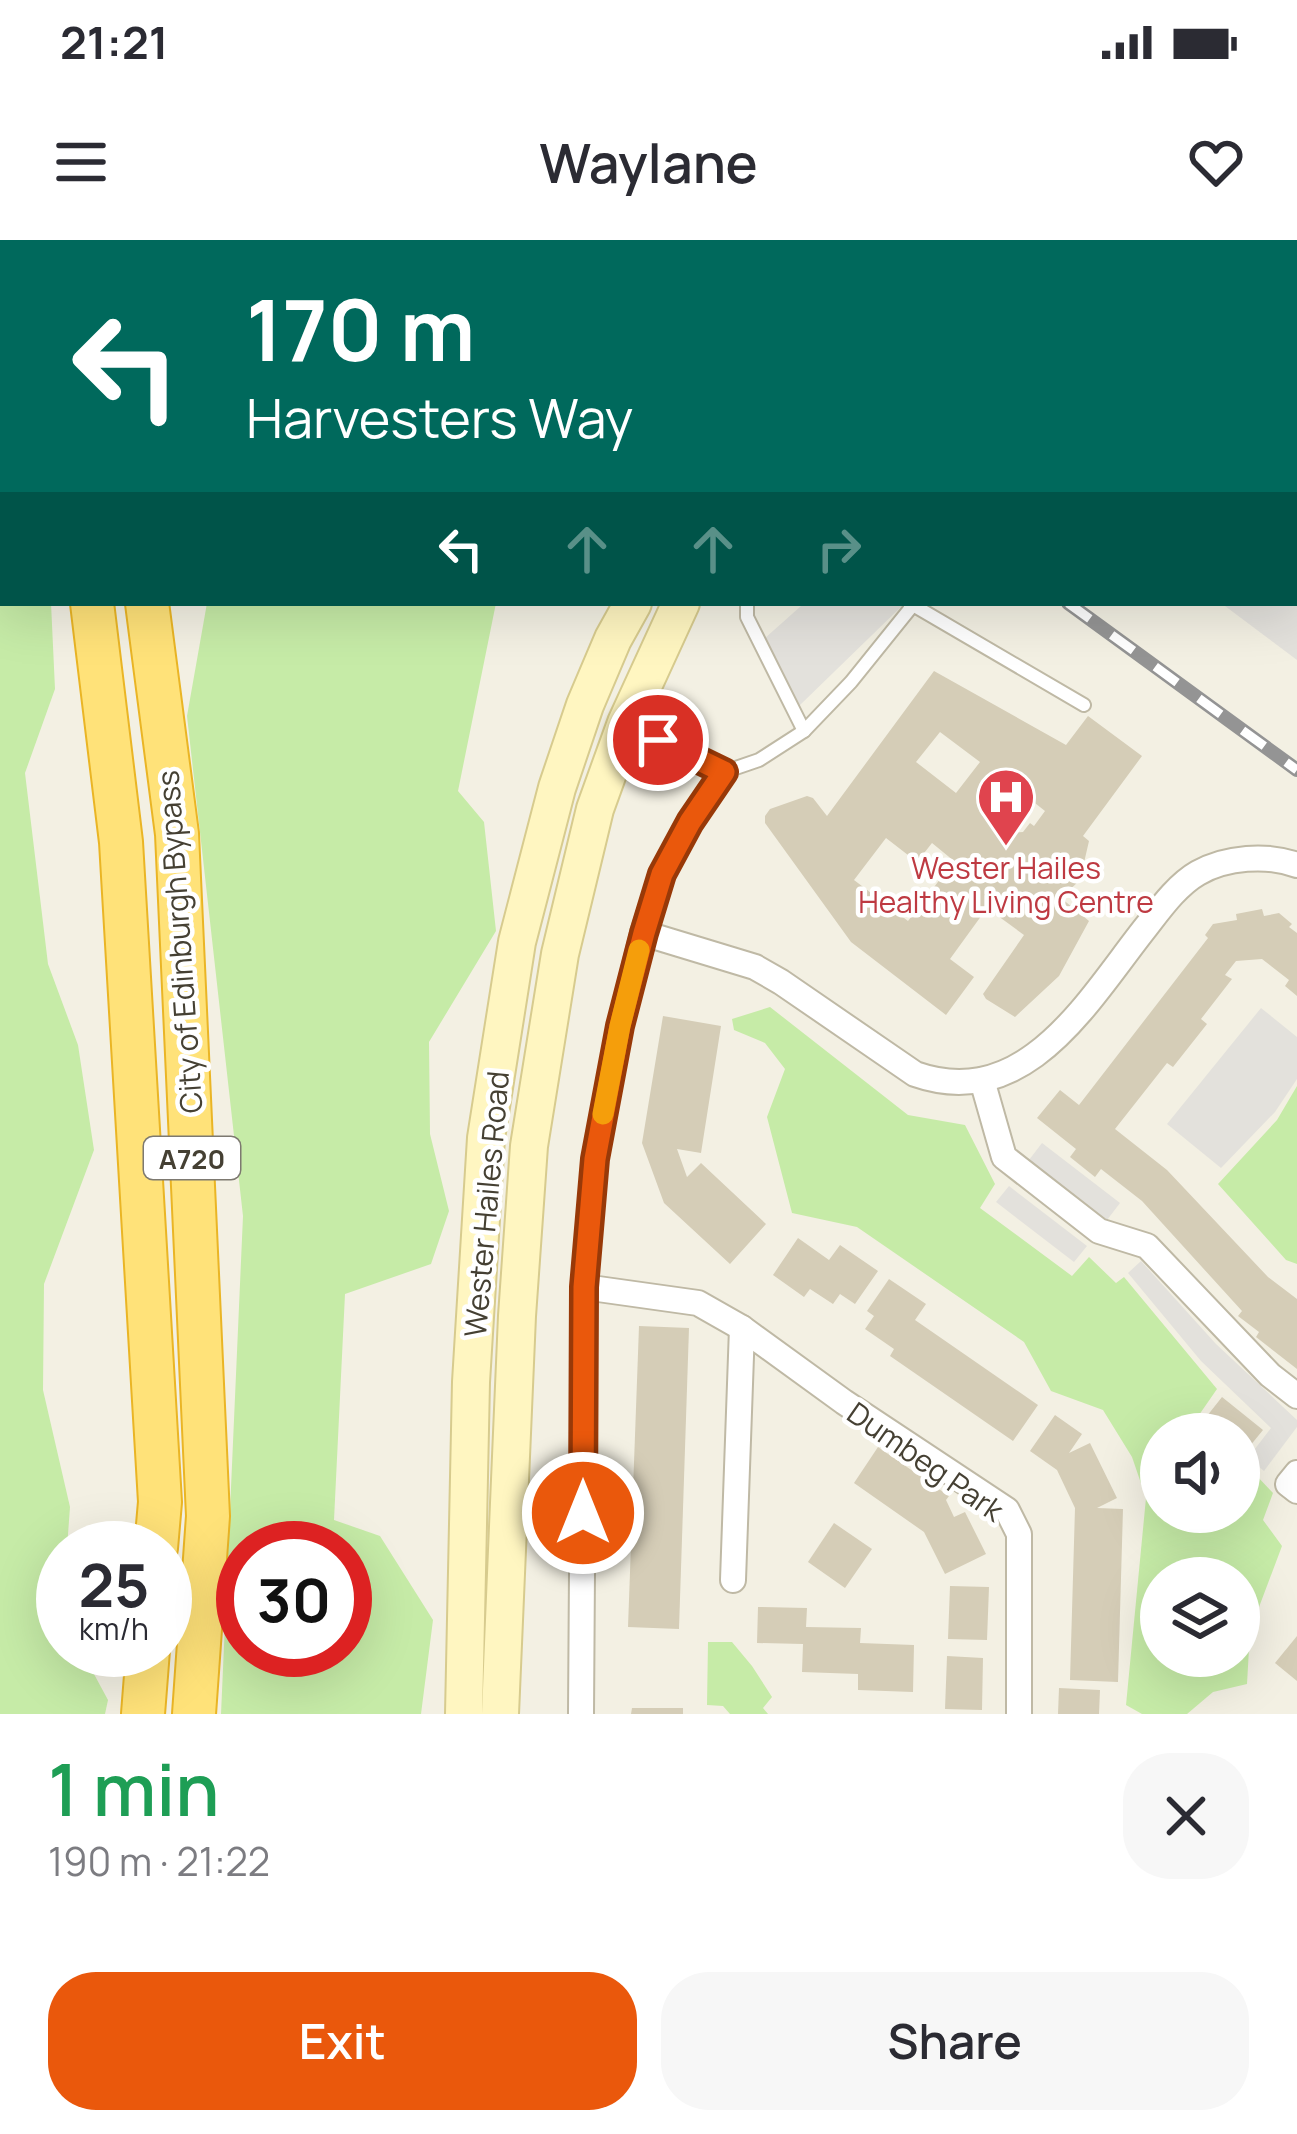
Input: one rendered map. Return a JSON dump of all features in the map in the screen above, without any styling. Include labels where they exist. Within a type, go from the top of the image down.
[{"type":"highway","name":"City of Edinburgh Bypass","points":[[92,606],[122,842],[158,1521]]},
{"type":"highway","name":"City of Edinburgh Bypass","points":[[147,606],[177,834],[208,1516],[194,1714]]},
{"type":"highway","points":[[143,1714],[146,1677]]},
{"type":"main road","name":"Wester Hailes Road","points":[[464,1714],[471,1382],[486,1138],[517,942],[557,788],[585,705],[631,606]]},
{"type":"main road","name":"Wester Hailes Road","points":[[500,1714],[529,1146],[560,954],[595,808],[626,723],[681,606]]},
{"type":"main road","points":[[585,705],[626,723]]},
{"type":"street","points":[[581,1714],[584,1287],[595,1159],[620,1026],[662,874],[724,772],[626,723]]},
{"type":"street","points":[[644,933],[755,968],[915,1074],[935,1082],[982,1080],[1040,1054],[1166,902],[1195,874],[1226,862],[1256,859],[1297,865]]},
{"type":"street","points":[[982,1080],[1004,1157],[1099,1231],[1147,1246],[1270,1375],[1297,1396]]},
{"type":"street","name":"Dumbeg Park","points":[[584,1287],[698,1303],[742,1328],[1006,1510],[1019,1534],[1018,1714]]},
{"type":"street","points":[[734,1580],[742,1328]]},
{"type":"street","points":[[1297,1473],[1288,1484],[1297,1491]]},
{"type":"lane","points":[[747,606],[747,617],[804,731]]},
{"type":"lane","points":[[724,772],[759,760],[804,731],[851,682],[909,606]]},
{"type":"lane","points":[[914,606],[1084,705]]},
{"type":"green space","points":[[0,606],[51,606],[55,689],[25,773],[48,964],[78,1045],[94,1150],[44,1284],[43,1390],[70,1507],[69,1521],[36,1521],[36,1677],[96,1677],[108,1700],[105,1714],[0,1714]]},
{"type":"green space","points":[[206,606],[495,606],[458,791],[484,822],[496,931],[429,1042],[430,1134],[449,1211],[431,1264],[345,1294],[337,1521],[230,1521],[243,1216],[187,716]]},
{"type":"green space","points":[[770,1007],[908,1115],[965,1125],[995,1184],[980,1208],[1072,1276],[1089,1257],[1116,1283],[1124,1277],[1217,1389],[1200,1413],[1140,1413],[1140,1480],[1132,1457],[1103,1410],[1051,1391],[1024,1342],[857,1227],[792,1213],[767,1117],[785,1069],[765,1043],[734,1030],[732,1019]]},
{"type":"green space","points":[[1297,1086],[1297,1264],[1286,1260],[1218,1184],[1277,1120]]},
{"type":"green space","points":[[1260,1479],[1273,1493],[1263,1520],[1282,1546],[1260,1604],[1260,1557],[1140,1557],[1143,1533],[1260,1533]]},
{"type":"green space","points":[[372,1533],[380,1536],[433,1620],[421,1714],[221,1714],[223,1677],[372,1677]]},
{"type":"green space","points":[[1140,1560],[1140,1677],[1247,1677],[1247,1684],[1213,1692],[1187,1714],[1142,1714],[1126,1705]]},
{"type":"green space","points":[[708,1642],[732,1642],[752,1666],[772,1697],[763,1708],[768,1714],[730,1714],[723,1706],[707,1705]]},
{"type":"shaded area","points":[[801,606],[902,606],[799,706],[754,648]]},
{"type":"shaded area","points":[[1225,606],[1297,606],[1297,660]]},
{"type":"shaded area","points":[[1261,1008],[1297,1037],[1297,1079],[1275,1112],[1221,1168],[1167,1124]]},
{"type":"shaded area","points":[[1042,1143],[1120,1203],[1107,1220],[1029,1160]]},
{"type":"shaded area","points":[[1009,1186],[1087,1246],[1074,1262],[996,1202]]},
{"type":"shaded area","points":[[1141,1261],[1216,1344],[1297,1420],[1297,1427],[1264,1471],[1260,1442],[1271,1428],[1201,1361],[1128,1273]]},
{"type":"building","name":"Wester Hailes Healthy Living Centre","points":[[934,671],[1066,745],[1088,716],[1142,756],[1083,836],[1089,841],[1080,880],[1061,898],[1089,921],[1059,976],[1015,1017],[983,994],[1024,935],[987,908],[950,959],[974,977],[946,1015],[851,942],[765,823],[770,809],[807,796],[827,816]],"holes":[[[940,732],[980,762],[956,793],[916,762]],[[1007,781],[1045,811],[1034,826],[1030,823],[1023,832],[1011,833],[983,812]],[[886,838],[917,862],[932,843],[954,861],[908,921],[854,880]]]},
{"type":"building","points":[[1262,909],[1264,916],[1279,913],[1297,933],[1297,996],[1285,986],[1289,980],[1262,959],[1236,961],[1225,975],[1232,979],[1201,1019],[1207,1024],[1173,1067],[1167,1063],[1115,1129],[1167,1170],[1268,1277],[1297,1299],[1297,1369],[1256,1337],[1259,1332],[1238,1316],[1242,1311],[1142,1201],[1101,1169],[1095,1177],[1070,1157],[1076,1149],[1037,1118],[1060,1090],[1079,1105],[1208,938],[1205,935],[1213,924]]},
{"type":"building","points":[[663,1016],[721,1026],[701,1153],[677,1149],[687,1177],[701,1163],[766,1224],[730,1264],[664,1203],[642,1143]]},
{"type":"building","points":[[798,1238],[829,1260],[840,1245],[878,1271],[855,1304],[840,1294],[833,1304],[810,1289],[804,1297],[773,1275]]},
{"type":"building","points":[[889,1279],[926,1304],[915,1320],[1038,1405],[1013,1441],[890,1356],[894,1349],[865,1329],[874,1316],[867,1311]]},
{"type":"building","points":[[639,1326],[689,1328],[679,1629],[628,1627]]},
{"type":"building","points":[[1222,1397],[1242,1413],[1209,1413]]},
{"type":"building","points":[[1055,1415],[1082,1434],[1069,1453],[1090,1443],[1117,1498],[1097,1508],[1123,1509],[1118,1682],[1070,1680],[1075,1508],[1057,1470],[1030,1451]]},
{"type":"building","points":[[878,1447],[949,1496],[946,1500],[954,1517],[965,1512],[986,1554],[945,1574],[924,1532],[854,1483]]},
{"type":"building","points":[[834,1523],[872,1549],[845,1588],[808,1562]]},
{"type":"building","points":[[950,1586],[989,1587],[987,1640],[948,1639]]},
{"type":"building","points":[[758,1607],[807,1608],[806,1627],[861,1628],[860,1643],[914,1645],[913,1692],[858,1690],[858,1674],[802,1672],[803,1644],[757,1643]]},
{"type":"building","points":[[1297,1636],[1297,1681],[1275,1663]]},
{"type":"building","points":[[947,1656],[983,1658],[982,1710],[945,1709]]},
{"type":"building","points":[[1059,1688],[1100,1690],[1099,1714],[1058,1714]]},
{"type":"building","points":[[632,1708],[683,1708],[683,1714],[631,1714]]},
{"type":"railway","points":[[1072,606],[1297,770]]},
{"type":"slow traffic","points":[[603,1114],[639,950]]},
{"type":"place","name":"Wester Hailes Healthy Living Centre","points":[[1006,848]]},
{"type":"route","points":[[583,1513],[584,1287],[595,1159],[620,1026],[662,874],[724,772],[658,740]]}]
